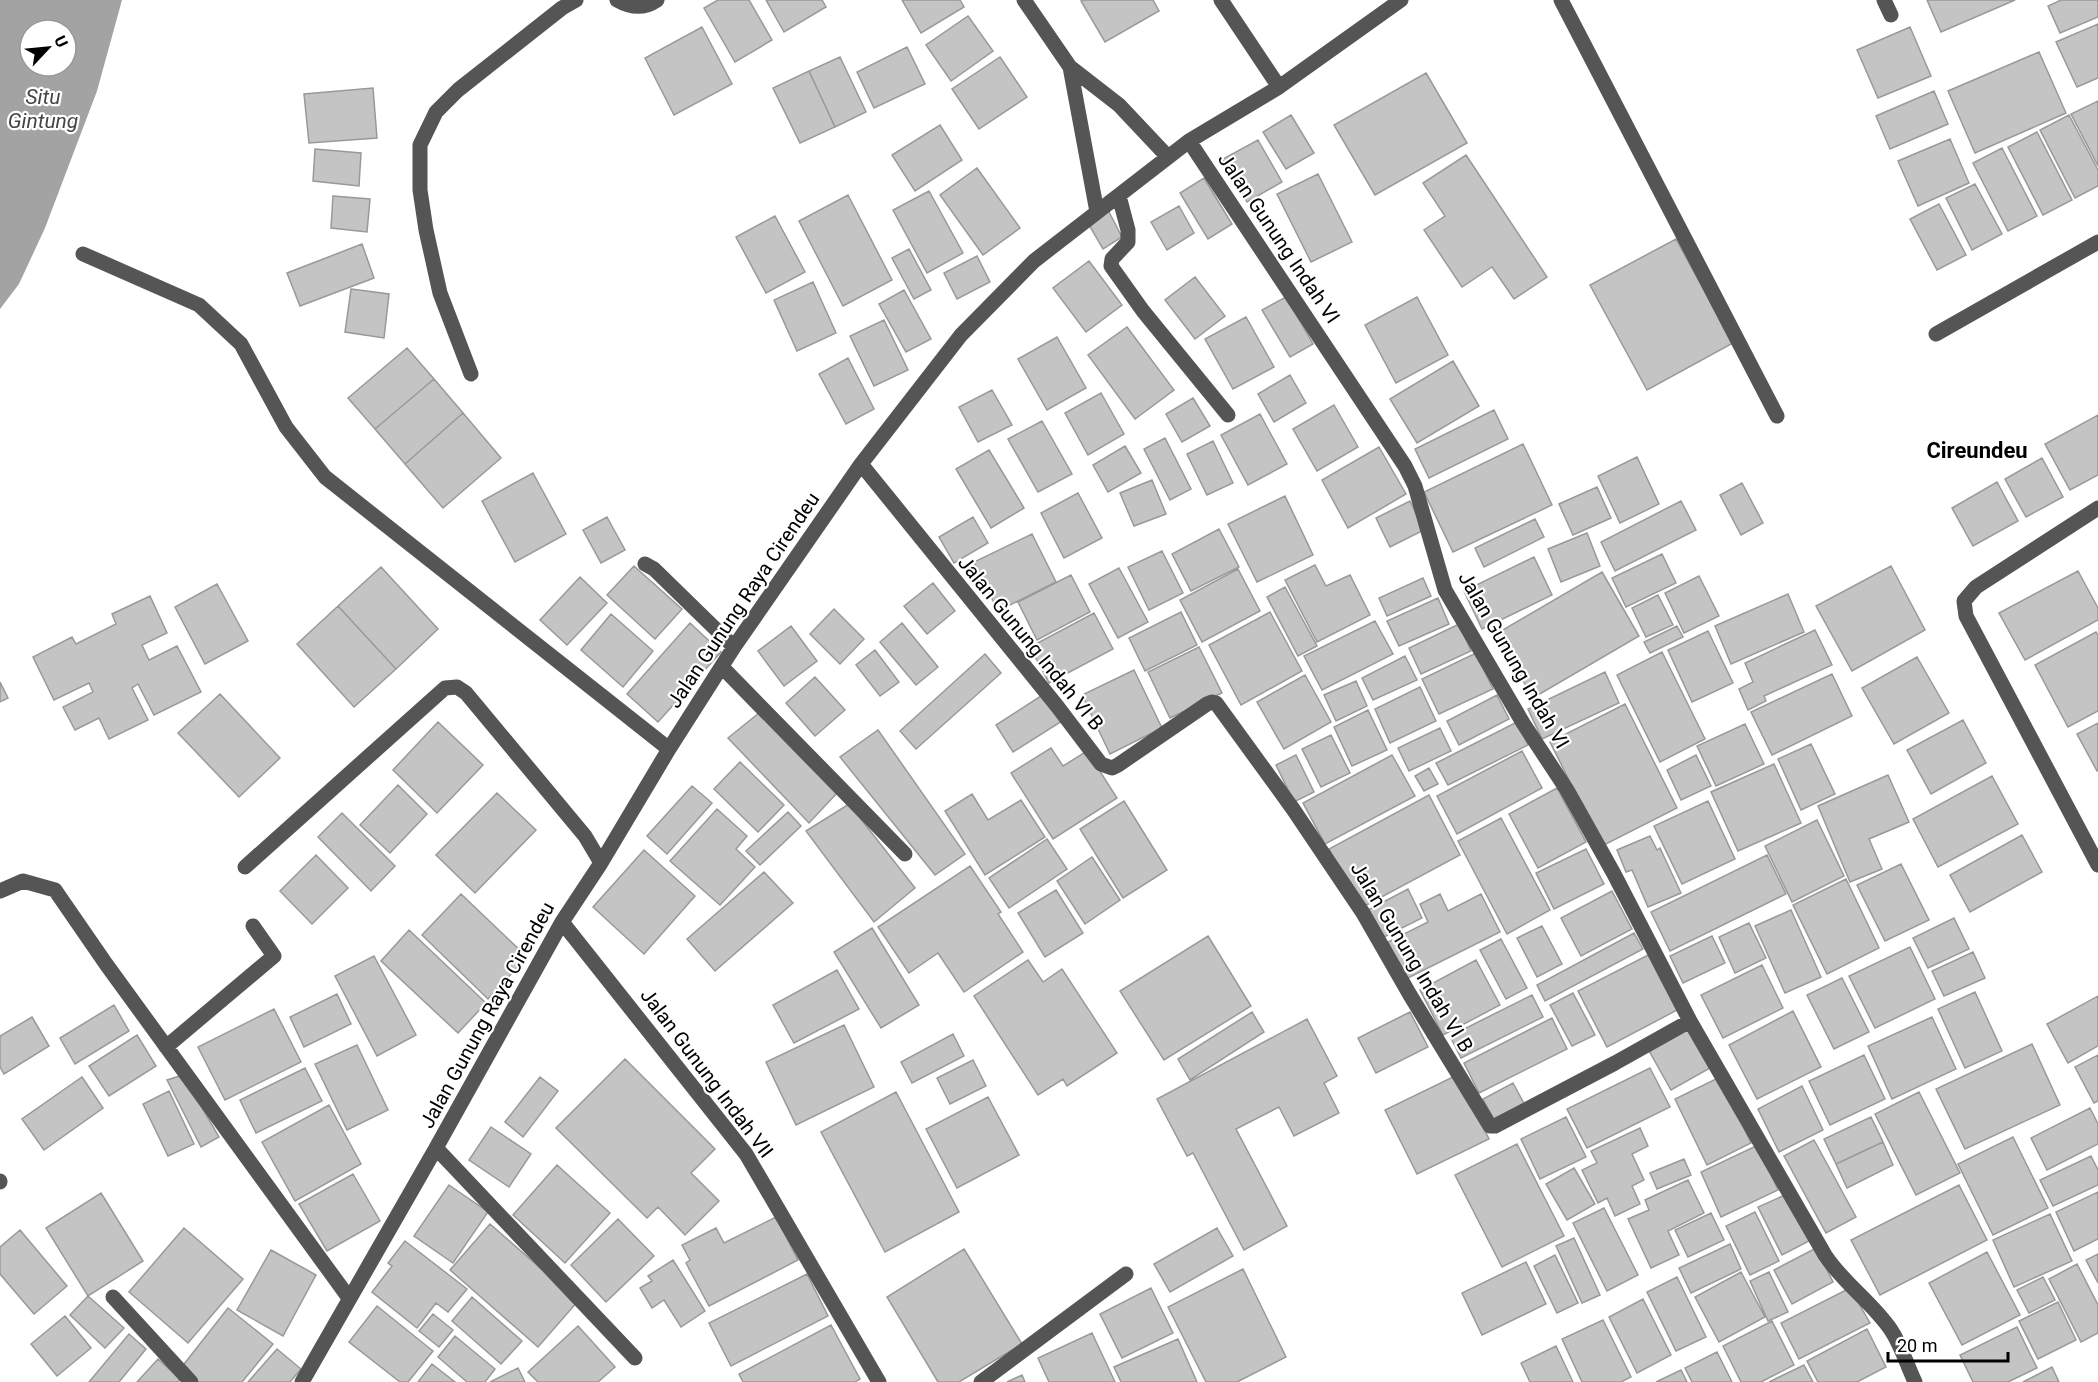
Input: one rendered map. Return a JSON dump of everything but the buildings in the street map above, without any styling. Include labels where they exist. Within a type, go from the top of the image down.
[{"type":"street","points":[[471,374],[440,293],[420,190],[420,146],[436,112],[458,90],[562,8],[576,0]]},
{"type":"street","points":[[617,0],[627,5],[647,7],[657,0]]},
{"type":"street","points":[[1024,0],[1070,67],[1119,105],[1168,157]]},
{"type":"street","points":[[1221,0],[1279,87]]},
{"type":"street","name":"Jalan Gunung Raya Cirendeu","points":[[302,1382],[562,922],[601,863],[669,749],[734,647],[861,464],[961,335],[1034,261],[1189,141],[1279,87],[1401,0]]},
{"type":"street","points":[[1560,0],[1778,416]]},
{"type":"street","points":[[1884,0],[1891,15]]},
{"type":"street","points":[[1070,67],[1097,212]]},
{"type":"street","name":"Jalan Gunung Indah VI","points":[[1189,141],[1405,466],[1415,486],[1445,590],[1524,723],[1567,790],[1690,1021]]},
{"type":"street","points":[[1119,196],[1128,230],[1128,242],[1112,259],[1111,266],[1143,311],[1228,415]]},
{"type":"street","points":[[1936,334],[2098,242]]},
{"type":"street","points":[[83,254],[199,305],[241,344],[286,427],[325,477],[669,749]]},
{"type":"street","name":"Jalan Gunung Indah VI B","points":[[861,464],[1057,706],[1101,764],[1112,768],[1118,765],[1207,704],[1216,703],[1293,809],[1363,913],[1490,1126],[1495,1126],[1616,1063],[1690,1021]]},
{"type":"street","points":[[2098,508],[1976,587],[1964,601],[1966,616],[2098,865]]},
{"type":"street","points":[[645,564],[654,569],[734,647]]},
{"type":"street","points":[[722,667],[905,855]]},
{"type":"street","points":[[245,867],[445,688],[457,687],[466,693],[577,827],[601,863]]},
{"type":"street","points":[[0,891],[23,881],[55,890],[349,1298]]},
{"type":"street","name":"Jalan Gunung Indah VII","points":[[562,922],[746,1154],[879,1382]]},
{"type":"street","points":[[166,1047],[274,956],[252,926]]},
{"type":"street","points":[[1690,1021],[1825,1255],[1836,1272],[1875,1310],[1892,1331],[1915,1382]]},
{"type":"street","points":[[436,1148],[635,1358]]},
{"type":"street","points":[[981,1382],[1126,1274]]},
{"type":"street","points":[[113,1297],[191,1382]]},
{"type":"water","name":"Situ Gintung","points":[[0,0],[122,0],[97,91],[45,228],[19,284],[0,309]]},
{"type":"district","name":"Cireundeu","points":[[1977,450]]}]
